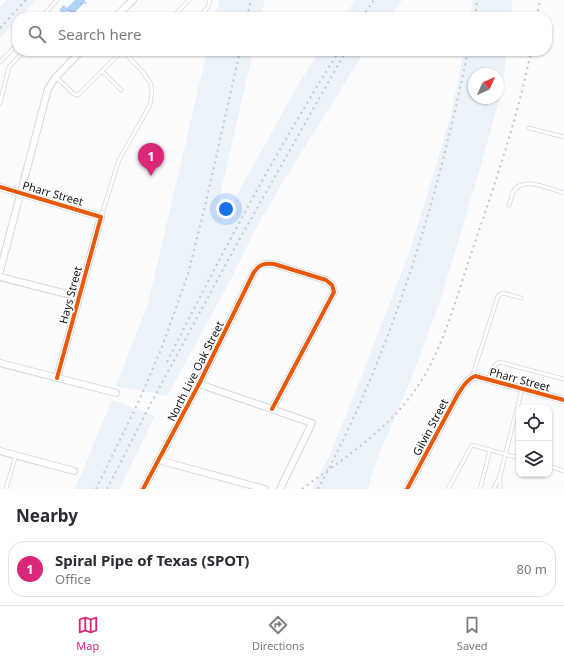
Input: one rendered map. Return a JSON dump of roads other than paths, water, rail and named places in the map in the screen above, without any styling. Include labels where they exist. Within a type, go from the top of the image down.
[{"type":"street","points":[[121,12],[133,0]]},
{"type":"street","points":[[0,271],[19,193],[50,83],[76,56]]},
{"type":"street","name":"Pharr Street","points":[[0,187],[101,216]]},
{"type":"street","name":"Hays Street","points":[[57,378],[101,216]]},
{"type":"street","name":"North Live Oak Street","points":[[143,489],[199,384],[254,272],[258,267],[265,263],[274,264],[326,280],[332,285],[334,292],[272,409]]},
{"type":"street","points":[[0,277],[79,297]]},
{"type":"street","points":[[0,363],[116,393]]},
{"type":"street","name":"Pharr Street","points":[[472,377],[475,376],[564,399]]},
{"type":"street","name":"Gilvin Street","points":[[407,489],[458,394],[472,377]]},
{"type":"street","points":[[199,384],[312,424],[280,489]]},
{"type":"street","points":[[0,451],[74,471]]},
{"type":"street","points":[[158,460],[265,489]]},
{"type":"lane","points":[[46,12],[57,0]]},
{"type":"lane","points":[[178,12],[189,0]]},
{"type":"lane","points":[[204,12],[208,7],[210,0]]},
{"type":"lane","points":[[0,62],[12,49]]},
{"type":"lane","points":[[0,103],[9,67],[19,56]]},
{"type":"lane","points":[[56,77],[74,94],[78,95],[117,56]]},
{"type":"lane","name":"Hays Street","points":[[101,216],[119,160],[150,104],[152,92],[151,84],[142,71],[127,56]]},
{"type":"lane","points":[[102,71],[121,90]]},
{"type":"lane","points":[[529,128],[564,137]]},
{"type":"lane","points":[[509,205],[513,192],[519,186],[528,182],[564,193]]},
{"type":"lane","points":[[472,377],[498,296],[503,292],[521,298]]},
{"type":"lane","points":[[488,380],[492,368],[499,362],[564,379]]},
{"type":"lane","points":[[500,489],[500,476],[522,389]]},
{"type":"lane","points":[[448,489],[472,446],[516,457]]},
{"type":"lane","points":[[480,489],[490,450]]},
{"type":"lane","points":[[6,489],[16,455]]},
{"type":"lane","points":[[552,467],[564,471]]},
{"type":"lane","points":[[494,488],[500,476]]},
{"type":"water","points":[[75,0],[84,0],[87,3],[84,3],[75,12],[61,12],[59,10],[64,5],[67,8]]},
{"type":"railway","points":[[15,12],[26,0]]},
{"type":"railway","points":[[248,12],[251,0]]},
{"type":"railway","points":[[366,12],[374,0]]},
{"type":"railway","points":[[476,12],[477,0]]},
{"type":"railway","points":[[538,12],[540,0]]},
{"type":"railway","points":[[0,28],[12,15]]},
{"type":"railway","points":[[96,489],[139,401],[162,347],[188,274],[239,56]]},
{"type":"railway","points":[[167,362],[249,204],[336,56]]},
{"type":"railway","points":[[107,489],[150,405],[234,249],[343,56]]},
{"type":"railway","points":[[318,489],[368,384],[390,330],[409,275],[442,164],[467,56]]},
{"type":"railway","points":[[302,489],[359,447],[399,411],[421,381],[430,365],[446,330],[496,180],[512,129],[530,56]]},
{"type":"place","name":"Spiral Pipe of Texas (SPOT)","points":[[151,176]]}]
